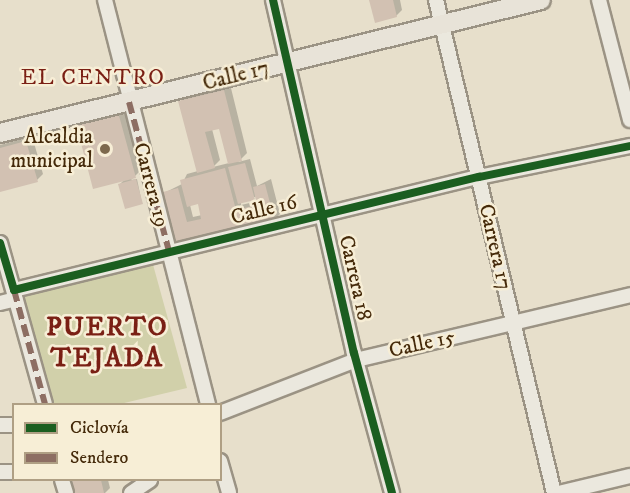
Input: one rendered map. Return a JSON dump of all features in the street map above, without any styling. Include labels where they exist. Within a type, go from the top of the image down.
[{"type":"main road","name":"Calle 17","points":[[0,133],[541,0]]},
{"type":"street","name":"Carrera 19","points":[[105,0],[207,403]]},
{"type":"street","name":"Carrera 18","points":[[273,0],[356,360],[392,493]]},
{"type":"street","name":"Carrera 17","points":[[436,0],[554,493]]},
{"type":"street","points":[[599,0],[630,120]]},
{"type":"street","name":"Calle 16","points":[[0,303],[15,294],[169,251],[478,177],[630,146]]},
{"type":"street","points":[[0,243],[44,403]]},
{"type":"street","name":"Calle 15","points":[[222,412],[356,360],[630,295]]},
{"type":"street","points":[[222,468],[229,493]]},
{"type":"street","points":[[559,493],[630,476]]},
{"type":"street","points":[[131,493],[149,481]]},
{"type":"green space","points":[[152,261],[187,388],[124,403],[48,403],[18,296]]},
{"type":"building","points":[[369,0],[393,0],[397,17],[375,23]]},
{"type":"building","points":[[224,90],[242,161],[228,164],[219,129],[205,132],[215,168],[197,173],[178,101]]},
{"type":"building","name":"Alcaldia municipal","points":[[118,112],[136,178],[93,189],[76,124]]},
{"type":"building","points":[[26,141],[38,182],[0,192],[0,148]]},
{"type":"building","points":[[245,163],[255,200],[238,204],[228,167]]},
{"type":"building","points":[[225,168],[236,210],[257,205],[253,187],[265,184],[275,222],[177,247],[163,192],[178,188],[187,222],[201,219],[198,204],[187,207],[180,180]]},
{"type":"building","points":[[136,179],[143,204],[125,209],[118,184]]},
{"type":"building","points":[[69,481],[101,481],[104,493],[73,493]]},
{"type":"marked path","points":[[129,102],[169,251]]},
{"type":"marked path","points":[[14,290],[45,403]]},
{"type":"cycle path","points":[[273,0],[354,353],[392,493]]},
{"type":"cycle path","points":[[0,243],[14,290],[479,177],[630,146]]},
{"type":"place","name":"Alcaldia municipal","points":[[105,149]]},
{"type":"district","name":"EL CENTRO","points":[[93,78]]},
{"type":"district","name":"PUERTO TEJADA","points":[[107,342]]}]
